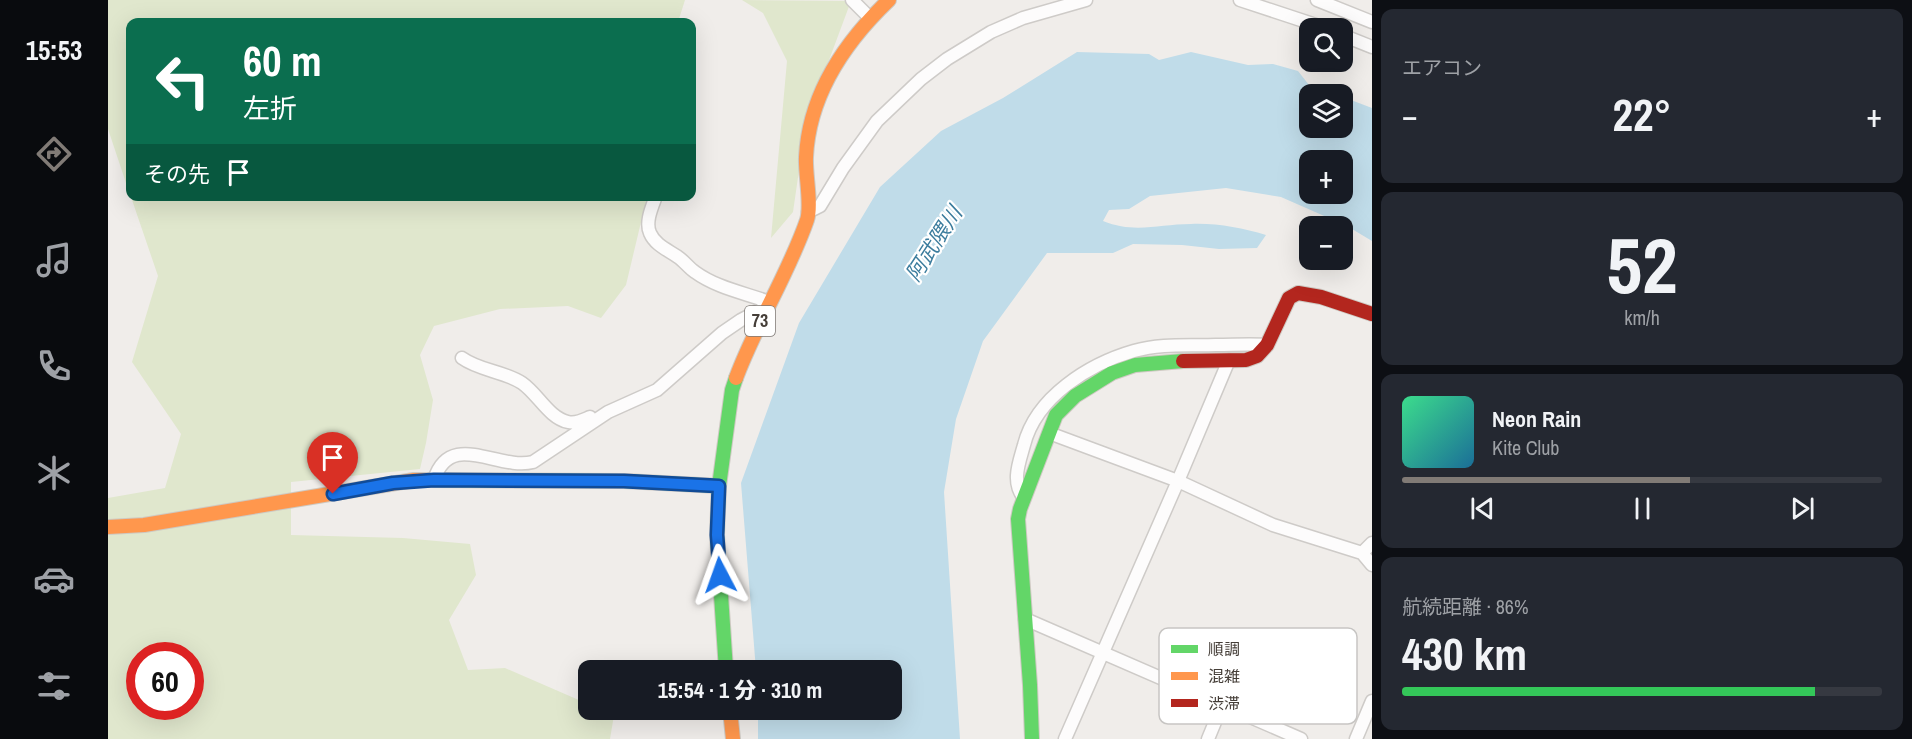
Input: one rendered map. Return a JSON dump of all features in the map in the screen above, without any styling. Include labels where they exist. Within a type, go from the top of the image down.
[{"type":"street","points":[[852,0],[870,18]]},
{"type":"street","name":"73","points":[[725,660],[717,535],[719,486],[732,390],[747,348],[808,217],[806,156],[823,87],[853,37],[889,0]]},
{"type":"street","points":[[808,212],[820,206],[843,168],[877,120],[921,79],[947,59],[991,32],[1023,18],[1086,0]]},
{"type":"street","points":[[1240,0],[1299,19]]},
{"type":"street","points":[[1317,0],[1372,22]]},
{"type":"street","points":[[1353,39],[1372,47]]},
{"type":"street","points":[[655,201],[648,225],[650,234],[657,243],[712,282],[768,305]]},
{"type":"street","points":[[1032,739],[1018,519],[1056,415],[1075,396],[1112,373],[1135,365],[1159,362],[1246,360],[1257,356],[1267,345],[1289,298],[1298,293],[1303,292],[1321,297],[1372,314]]},
{"type":"street","points":[[434,480],[443,462],[448,457],[456,455],[490,457],[522,465],[533,462],[603,415],[657,390],[722,333],[768,305]]},
{"type":"street","points":[[1024,498],[1019,492],[1016,478],[1025,439],[1035,418],[1076,377],[1135,350],[1165,345],[1267,345]]},
{"type":"street","points":[[462,358],[471,364],[519,381],[559,418],[568,422],[575,423],[599,414],[603,415]]},
{"type":"street","points":[[1065,739],[1229,360]]},
{"type":"street","points":[[1048,433],[1178,481],[1273,525],[1362,553],[1372,565]]},
{"type":"street","points":[[108,527],[144,525],[218,514],[414,480],[624,481],[719,486]]},
{"type":"street","points":[[1362,553],[1372,543]]},
{"type":"street","points":[[1025,619],[1159,677]]},
{"type":"street","points":[[1356,739],[1372,701]]},
{"type":"street","points":[[731,720],[733,739]]},
{"type":"street","points":[[1208,739],[1214,724]]},
{"type":"street","points":[[1266,724],[1301,739]]},
{"type":"green space","points":[[108,0],[685,0],[679,18],[126,18],[126,183],[108,129]]},
{"type":"green space","points":[[742,0],[851,1],[806,122],[793,212],[771,238],[787,61],[763,13]]},
{"type":"green space","points":[[132,201],[646,201],[626,285],[601,318],[568,306],[500,309],[434,326],[420,355],[433,400],[420,469],[291,482],[291,535],[403,538],[470,544],[476,575],[449,620],[468,670],[505,668],[578,700],[578,720],[613,720],[610,739],[108,739],[108,498],[165,488],[181,434],[132,362],[158,276]]},
{"type":"water","name":"阿武隈川","points":[[1077,52],[1149,54],[1159,60],[1191,52],[1248,65],[1273,64],[1298,71],[1308,84],[1299,84],[1299,138],[1353,138],[1353,101],[1372,108],[1372,241],[1353,230],[1353,216],[1324,216],[1281,197],[1226,188],[1150,196],[1129,209],[1109,210],[1103,221],[1136,228],[1210,224],[1248,230],[1266,235],[1257,248],[1219,249],[1182,245],[1133,244],[1113,253],[1047,253],[983,341],[956,419],[944,492],[960,739],[758,739],[758,720],[902,720],[902,660],[755,660],[741,483],[799,323],[880,187],[941,131],[1003,98]]},
{"type":"traffic: fast","points":[[1032,739],[1018,519],[1056,415],[1075,396],[1112,373],[1135,365],[1183,361]]},
{"type":"traffic: fast","points":[[725,660],[717,535],[719,486],[732,390],[736,378]]},
{"type":"traffic: fast","points":[[427,480],[624,481],[719,486]]},
{"type":"traffic: slow","points":[[736,378],[791,260],[807,220],[809,206],[806,157],[814,112],[822,91],[844,52],[858,33],[889,0]]},
{"type":"traffic: slow","points":[[108,527],[144,525],[414,480],[427,480]]},
{"type":"traffic: slow","points":[[731,720],[733,739]]},
{"type":"traffic: jam","points":[[1183,361],[1246,360],[1257,356],[1267,345],[1289,298],[1298,293],[1321,297],[1372,314]]},
{"type":"route","points":[[333,494],[414,480],[624,481],[719,486],[717,535],[720,575]]}]
